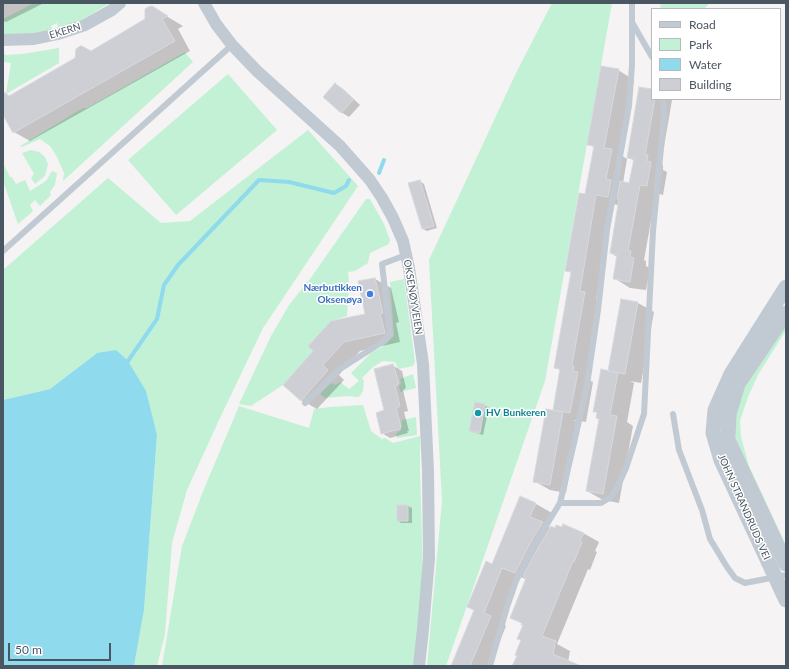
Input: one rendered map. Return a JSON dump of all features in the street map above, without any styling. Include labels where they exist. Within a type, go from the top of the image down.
[{"type":"street","name":"EKERN","points":[[3,40],[34,40],[58,34],[85,25],[112,10],[120,3]]},
{"type":"street","name":"OKSENØYVEIEN","points":[[204,3],[216,24],[232,45],[257,71],[340,146],[370,180],[394,218],[403,241],[423,364],[428,471],[429,558],[419,666]]},
{"type":"street","name":"JOHN STRANDRUDS VEI","points":[[786,287],[731,374],[715,410],[713,433],[721,460],[781,576],[786,600]]},
{"type":"street","name":"JOHN STRANDRUDS VEI","points":[[786,312],[738,384],[729,414],[728,440],[786,564]]},
{"type":"lane","points":[[490,666],[506,607],[516,581],[536,542],[560,504],[587,385],[598,310],[607,230],[628,114],[632,65],[632,3]]},
{"type":"lane","points":[[632,22],[651,55]]},
{"type":"lane","points":[[3,251],[232,45]]},
{"type":"lane","points":[[560,504],[601,503],[611,497],[626,468],[644,414],[653,231],[664,124],[663,100]]},
{"type":"lane","points":[[3,243],[10,246]]},
{"type":"lane","points":[[305,403],[340,369],[384,341],[390,334],[382,264],[406,255]]},
{"type":"lane","points":[[673,414],[678,450],[702,510],[710,540],[727,567],[735,578],[745,583],[781,576]]},
{"type":"green space","points":[[34,3],[110,3],[85,18],[55,31],[53,29],[58,27],[57,23],[51,26],[53,31],[24,35],[3,34],[3,19]]},
{"type":"green space","points":[[552,3],[612,3],[545,381],[446,666],[427,666],[442,501],[429,260],[516,73]]},
{"type":"green space","points":[[660,3],[710,3],[705,8],[661,8]]},
{"type":"green space","points":[[59,48],[59,63],[6,94],[11,63],[3,62],[3,50],[5,55]]},
{"type":"green space","points":[[185,52],[193,62],[63,181],[64,173],[50,146],[40,139],[22,147],[20,146],[83,108],[87,108]]},
{"type":"green space","points":[[228,74],[277,130],[176,215],[128,160]]},
{"type":"green space","points":[[308,130],[358,186],[263,328],[219,420],[187,490],[172,543],[165,634],[157,666],[134,666],[144,610],[157,435],[128,361],[97,353],[50,389],[3,400],[3,270],[108,178],[161,223],[190,221]]},
{"type":"green space","points":[[31,150],[39,152],[45,157],[48,164],[45,176],[35,184],[31,178],[34,174],[22,153]]},
{"type":"green space","points":[[3,163],[10,177],[12,177],[16,184],[25,180],[30,191],[46,181],[52,171],[57,173],[55,185],[50,192],[51,195],[40,206],[35,200],[30,205],[33,211],[18,224],[3,181]]},
{"type":"green space","points":[[366,199],[370,199],[384,224],[390,240],[389,244],[370,253],[368,263],[355,271],[348,272],[349,284],[347,316],[331,321],[308,346],[313,351],[283,385],[251,406],[239,404],[271,336],[289,305],[310,279]]},
{"type":"green space","points":[[404,279],[415,362],[413,366],[398,369],[395,362],[383,361],[373,367],[362,378],[364,381],[363,391],[359,397],[347,396],[325,398],[320,394],[331,383],[335,385],[340,382],[349,389],[359,381],[351,373],[371,353],[382,347],[394,336],[390,282]]},
{"type":"green space","points":[[786,320],[786,330],[758,375],[748,397],[740,421],[741,437],[749,466],[786,545],[786,560],[736,440],[735,417],[745,386]]},
{"type":"green space","points":[[413,374],[416,388],[400,392],[400,379]]},
{"type":"green space","points":[[363,405],[371,431],[382,439],[385,438],[393,443],[420,436],[425,644],[421,666],[162,666],[182,546],[239,406],[309,428],[314,409]]},
{"type":"green space","points":[[416,417],[417,435],[397,438],[396,434],[401,430],[402,420]]},
{"type":"water","points":[[116,350],[128,361],[146,391],[157,435],[144,610],[134,666],[3,666],[3,400],[50,389],[97,353]]},
{"type":"building","points":[[152,6],[168,16],[162,19],[175,41],[13,133],[3,115],[3,91],[9,96],[75,58],[76,49],[80,46],[91,51],[145,19],[145,9]]},
{"type":"building","points":[[601,66],[619,69],[604,148],[612,149],[606,179],[611,180],[608,197],[596,195],[580,291],[585,292],[572,365],[574,366],[573,371],[578,372],[570,413],[553,410],[560,369],[554,368],[571,272],[565,271],[579,193],[585,194],[594,146],[587,145]]},
{"type":"building","points":[[335,83],[353,100],[341,113],[323,97]]},
{"type":"building","points":[[639,87],[651,89],[651,100],[655,100],[645,155],[648,155],[647,161],[651,162],[647,186],[640,185],[628,251],[631,251],[630,257],[634,258],[630,282],[613,279],[617,255],[610,253],[619,199],[617,199],[620,181],[629,183],[634,159],[627,158]]},
{"type":"building","points":[[420,180],[434,226],[422,229],[408,183]]},
{"type":"building","points":[[375,278],[383,313],[380,314],[385,333],[344,342],[323,365],[328,370],[301,401],[283,385],[313,351],[308,346],[331,321],[365,314],[358,281]]},
{"type":"building","points":[[621,299],[638,302],[625,374],[608,371]]},
{"type":"building","points":[[393,364],[399,383],[395,386],[400,406],[396,408],[401,427],[400,429],[381,434],[376,413],[384,410],[374,369]]},
{"type":"building","points":[[601,369],[618,373],[610,415],[617,416],[603,494],[586,491],[599,419],[596,418],[597,412],[593,412]]},
{"type":"building","name":"HV Bunkeren","points":[[475,402],[485,404],[480,433],[469,431]]},
{"type":"building","points":[[546,409],[563,412],[550,485],[533,482]]},
{"type":"building","points":[[520,496],[536,503],[530,517],[543,522],[515,573],[502,568],[484,613],[491,616],[470,666],[451,666],[474,610],[467,607],[486,561],[492,564]]},
{"type":"building","points":[[397,505],[408,505],[408,521],[397,521]]},
{"type":"building","points":[[563,524],[584,533],[574,562],[573,561],[542,636],[556,641],[553,654],[581,666],[512,666],[517,656],[515,655],[521,640],[517,639],[523,625],[521,625],[522,623],[510,618],[526,578],[523,576],[551,526],[555,528],[556,525],[562,527]]},
{"type":"waterway","points":[[379,173],[384,160]]},
{"type":"waterway","points":[[128,361],[157,319],[164,285],[178,265],[259,180],[289,182],[334,193],[346,186],[349,180]]},
{"type":"place","name":"Nærbutikken Oksenøya","points":[[370,294]]},
{"type":"place","name":"HV Bunkeren","points":[[478,413]]}]
